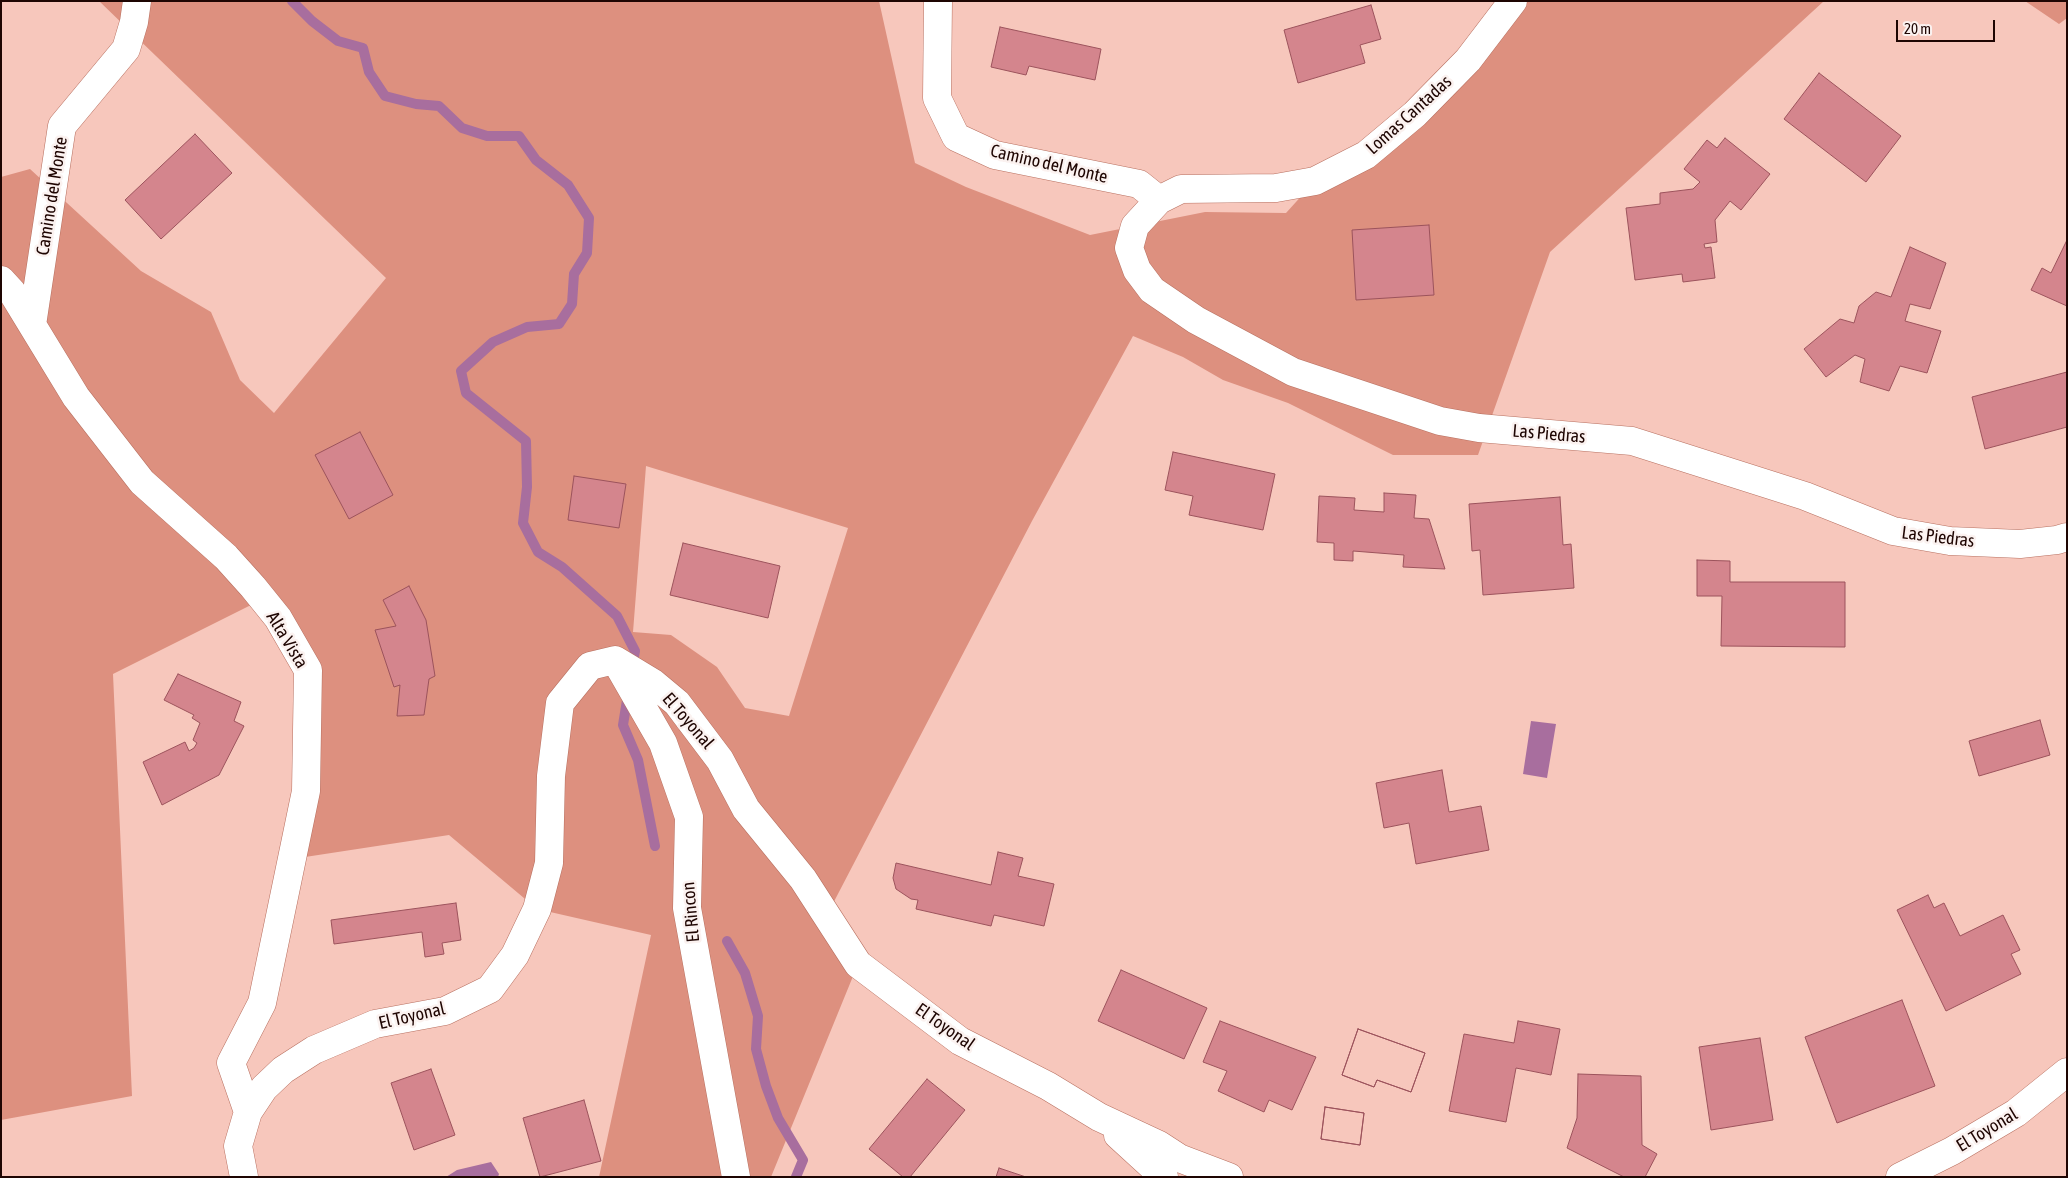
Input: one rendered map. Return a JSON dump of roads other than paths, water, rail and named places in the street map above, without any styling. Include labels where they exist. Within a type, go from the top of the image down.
[{"type":"street","name":"Camino del Monte","points":[[32,325],[62,126],[126,49],[134,22],[136,1]]},
{"type":"street","name":"Camino del Monte","points":[[938,1],[937,98],[956,137],[995,155],[1139,184],[1159,200]]},
{"type":"street","name":"Lomas Cantadas","points":[[1159,200],[1181,189],[1205,187],[1276,188],[1315,181],[1366,155],[1415,114],[1468,60],[1513,1]]},
{"type":"street","name":"Las Piedras","points":[[1159,200],[1135,226],[1129,248],[1136,270],[1152,290],[1213,330],[1293,372],[1440,421],[1479,428],[1632,441],[1805,496],[1893,531],[1950,541],[2020,544],[2057,540],[2067,536]]},
{"type":"street","name":"Alta Vista","points":[[1,280],[12,292],[76,397],[142,482],[226,557],[253,587],[278,618],[308,670],[306,791],[262,1003],[231,1063],[248,1112]]},
{"type":"street","name":"El Toyonal","points":[[244,1177],[238,1146],[248,1112],[264,1088],[283,1070],[314,1050],[375,1024],[445,1011],[490,989],[515,955],[537,909],[548,863],[551,776],[560,703],[590,666],[615,660],[653,684],[677,703],[720,760],[746,809],[803,879],[858,964],[960,1041],[1048,1086],[1099,1117],[1159,1145],[1179,1158],[1229,1177]]},
{"type":"street","name":"El Rincon","points":[[615,660],[663,744],[689,817],[687,908],[736,1177]]},
{"type":"street","name":"El Toyonal","points":[[1900,1177],[1952,1151],[2016,1113],[2067,1072]]},
{"type":"street","points":[[1099,1117],[1164,1177]]},
{"type":"waterway","points":[[292,1],[312,21],[338,41],[363,48],[369,72],[385,96],[416,104],[439,106],[462,128],[487,136],[519,136],[536,160],[568,185],[589,218],[587,253],[574,274],[572,304],[559,324],[527,327],[493,342],[461,371],[466,393],[526,441],[527,487],[523,523],[538,552],[562,567],[617,616],[635,651],[632,667]]},
{"type":"waterway","points":[[628,694],[623,725],[638,760],[655,846]]},
{"type":"waterway","points":[[727,941],[745,973],[758,1016],[756,1049],[766,1086],[778,1118],[803,1160],[796,1177]]}]
